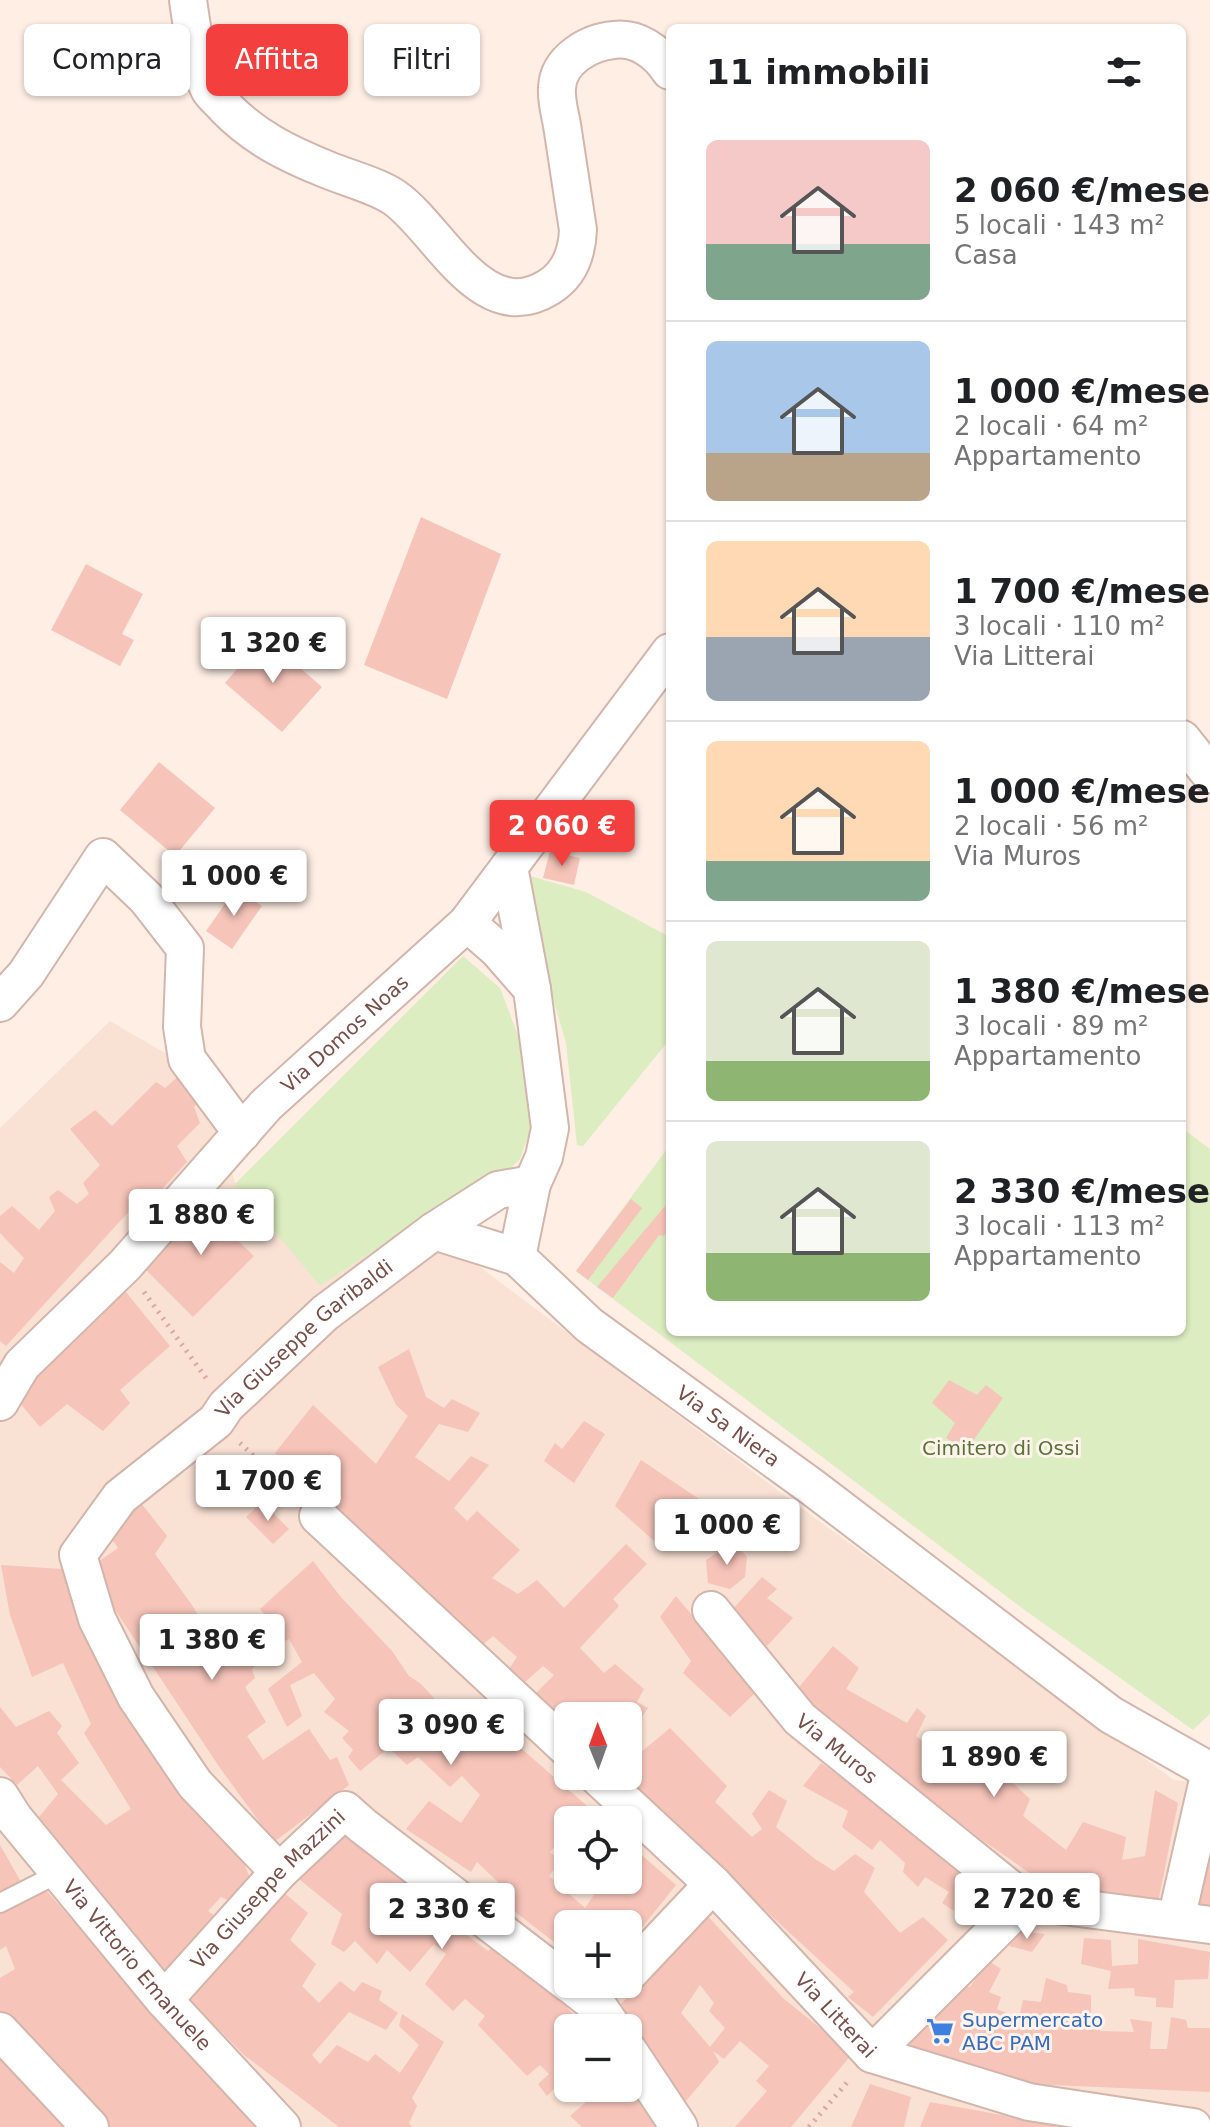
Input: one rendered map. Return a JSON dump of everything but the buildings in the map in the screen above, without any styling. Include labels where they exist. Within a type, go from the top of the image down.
[{"type":"street","points":[[188,0],[193,38],[209,90],[243,125],[283,152],[395,198],[470,276],[485,288],[504,295],[524,296],[553,285],[568,268],[578,244],[557,87],[570,60],[581,50],[599,42],[619,39],[636,42],[652,51],[666,67]]},
{"type":"street","name":"Via Domos Noas","points":[[0,1402],[22,1365],[125,1265],[266,1105],[467,923],[666,657]]},
{"type":"street","points":[[1186,744],[1210,774]]},
{"type":"street","points":[[0,1003],[26,974],[103,857],[146,898],[185,948],[182,1027],[187,1059],[242,1133]]},
{"type":"street","points":[[434,1231],[517,1257],[532,1184],[544,1157],[550,1128],[532,989],[509,867]]},
{"type":"street","points":[[467,923],[498,950],[532,989]]},
{"type":"street","name":"Via Giuseppe Garibaldi","points":[[279,1872],[195,1784],[136,1697],[97,1619],[78,1555],[120,1497],[221,1413],[325,1313],[434,1231],[498,1190],[532,1184]]},
{"type":"street","name":"Via Sa Niera","points":[[517,1257],[589,1325],[812,1487],[1111,1715],[1210,1771]]},
{"type":"street","points":[[318,1516],[554,1736]]},
{"type":"street","name":"Via Muros","points":[[711,1610],[800,1719],[1025,1901]]},
{"type":"street","points":[[872,2054],[1025,1901],[1193,1923],[1210,1771]]},
{"type":"street","name":"Via Litterai","points":[[612,1790],[713,1884],[872,2054],[1029,2102],[1193,2127]]},
{"type":"street","name":"Via Vittorio Emanuele","points":[[0,1796],[14,1818],[164,2000],[270,2115]]},
{"type":"street","name":"Via Giuseppe Mazzini","points":[[164,2000],[279,1872],[345,1810],[554,1972]]},
{"type":"street","points":[[642,1959],[713,1884]]},
{"type":"street","points":[[0,2031],[90,2127]]},
{"type":"street","points":[[642,2071],[679,2127]]},
{"type":"street","points":[[270,2115],[285,2107],[310,2127]]},
{"type":"lane","points":[[0,1903],[61,1872]]},
{"type":"path","points":[[125,1265],[221,1413],[318,1516]]},
{"type":"path","points":[[809,2127],[872,2054]]},
{"type":"shaded area","points":[[110,1021],[242,1098],[230,1165],[235,1183],[320,1286],[441,1207],[457,1250],[812,1516],[1174,1780],[1210,1784],[1210,2127],[0,2127],[0,1128]]},
{"type":"green space","points":[[530,876],[586,892],[666,935],[666,1044],[583,1146],[577,1145],[566,1043],[527,909]]},
{"type":"green space","points":[[463,956],[500,988],[522,1046],[531,1099],[530,1131],[520,1159],[504,1175],[457,1197],[320,1286],[235,1184]]},
{"type":"green space","name":"Cimitero di Ossi","points":[[1186,1131],[1210,1149],[1210,1714],[1193,1730],[1026,1611],[576,1271],[666,1150],[666,1336],[1186,1336]]},
{"type":"place","name":"Supermercato ABC PAM","points":[[940,2031]]}]
